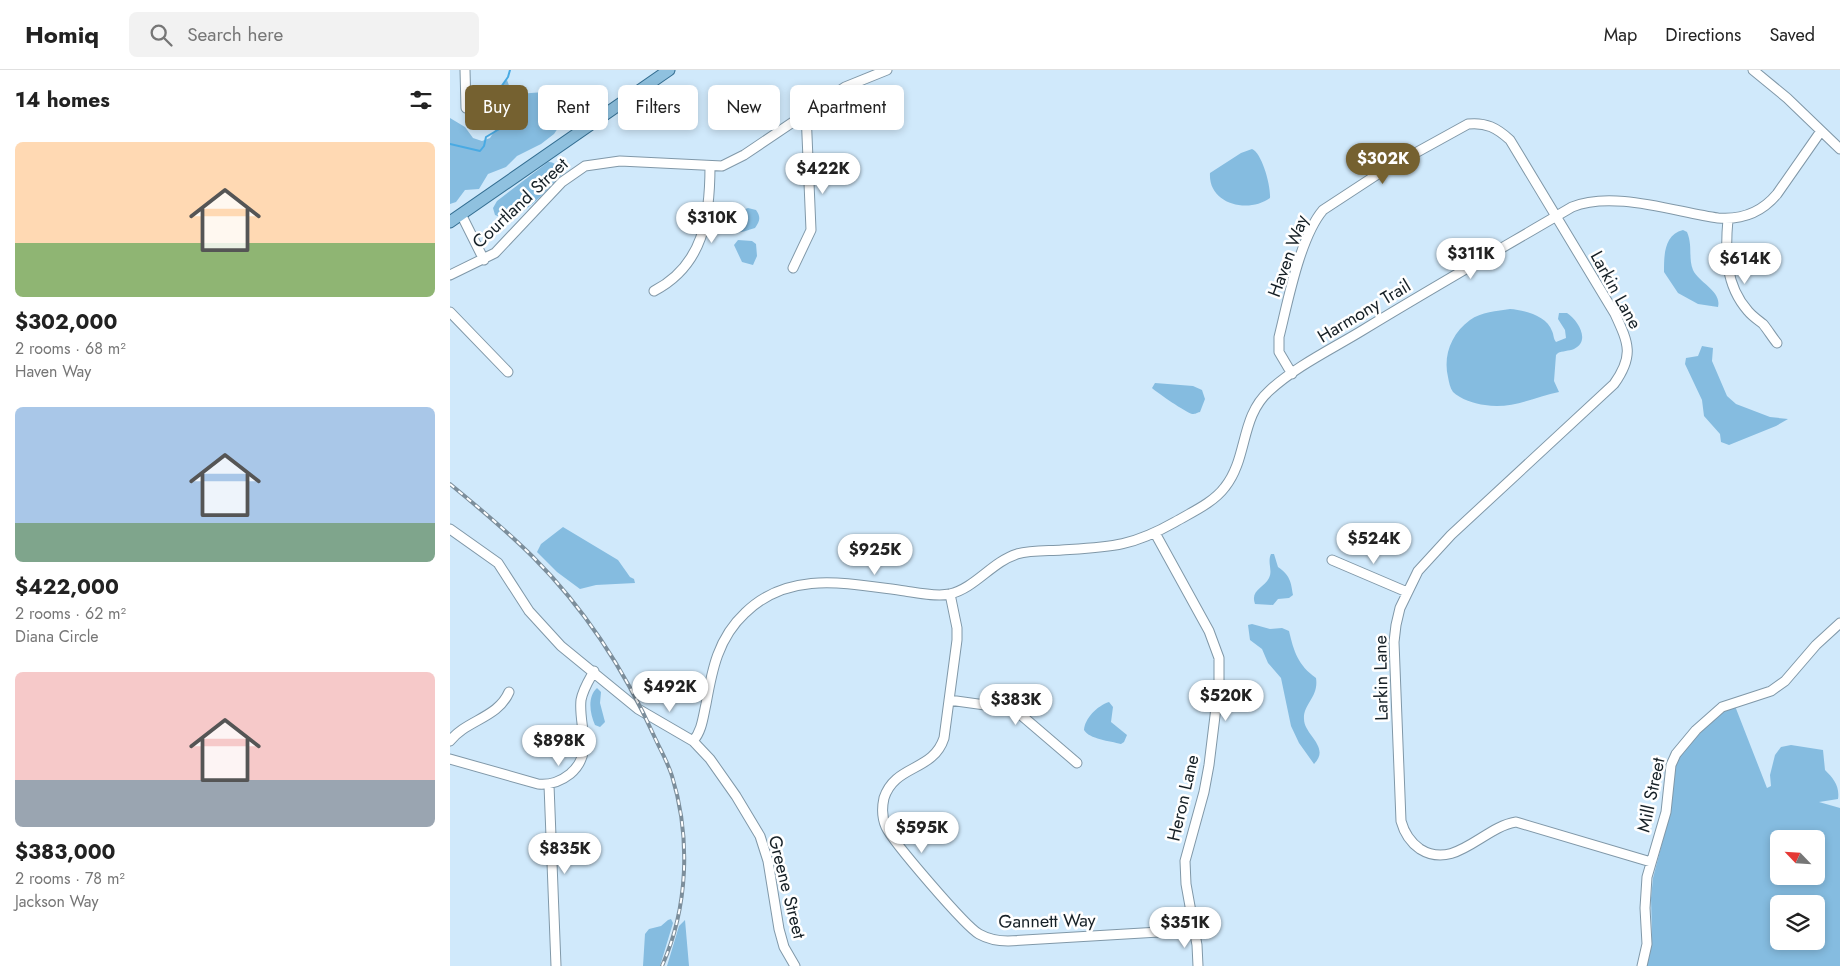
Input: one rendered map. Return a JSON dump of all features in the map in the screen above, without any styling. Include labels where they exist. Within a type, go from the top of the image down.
[{"type":"main road","points":[[450,222],[669,70]]},
{"type":"street","points":[[465,70],[465,85]]},
{"type":"street","name":"Courtland Street","points":[[850,85],[887,70]]},
{"type":"street","points":[[1753,70],[1840,149]]},
{"type":"street","name":"Haven Way","points":[[1292,374],[1279,352],[1279,337],[1310,230],[1323,210],[1374,176],[1450,132],[1468,124],[1479,122],[1492,126],[1510,140],[1555,216]]},
{"type":"street","name":"Courtland Street","points":[[450,275],[484,260],[504,244],[562,182],[588,165],[609,161],[641,161],[722,166],[739,158],[790,123]]},
{"type":"street","points":[[793,268],[808,241],[811,230],[807,130]]},
{"type":"street","name":"Harmony Trail","points":[[950,594],[965,587],[1014,555],[1037,551],[1115,546],[1141,540],[1204,505],[1226,487],[1238,461],[1249,421],[1267,392],[1292,374],[1555,216],[1586,200],[1610,199],[1728,219],[1752,214],[1770,202],[1794,172],[1820,131]]},
{"type":"street","points":[[654,291],[679,272],[701,239],[709,210],[710,166]]},
{"type":"street","points":[[461,214],[484,260]]},
{"type":"street","name":"Larkin Lane","points":[[1555,216],[1615,314],[1626,336],[1628,347],[1625,368],[1614,384],[1428,558],[1407,592],[1400,608],[1394,642],[1401,821],[1403,829],[1411,840],[1429,853],[1447,855],[1464,849],[1497,828],[1516,822],[1651,862]]},
{"type":"street","points":[[1728,219],[1726,243],[1731,282],[1739,300],[1777,343]]},
{"type":"street","points":[[450,312],[508,372]]},
{"type":"street","name":"Greene Street","points":[[450,529],[496,560],[526,606],[553,638],[638,709],[693,741],[718,768],[760,836],[768,861],[779,929],[784,947],[795,966]]},
{"type":"street","name":"Heron Lane","points":[[1155,533],[1209,631],[1219,658],[1218,688],[1209,764],[1204,792],[1185,861],[1192,930],[1197,945],[1198,966]]},
{"type":"street","points":[[1332,560],[1407,592]]},
{"type":"street","points":[[693,741],[700,730],[715,662],[726,636],[744,614],[773,593],[796,585],[829,582],[925,594],[950,594]]},
{"type":"street","name":"Gannett Way","points":[[950,594],[957,628],[944,738],[939,750],[932,758],[895,780],[884,798],[883,814],[888,830],[893,838],[964,922],[978,933],[997,941],[1192,930]]},
{"type":"street","name":"Mill Street","points":[[1642,966],[1647,944],[1645,898],[1651,862],[1669,799],[1671,765],[1680,748],[1722,707],[1771,691],[1778,686],[1840,623]]},
{"type":"street","points":[[450,760],[549,785],[558,782],[574,771],[583,755],[585,736],[581,702],[585,688],[594,671]]},
{"type":"street","points":[[450,741],[460,731],[502,704],[508,692]]},
{"type":"street","points":[[949,700],[1014,709],[1077,763]]},
{"type":"street","points":[[549,785],[556,966]]},
{"type":"shaded area","points":[[507,80],[509,85],[502,85]]},
{"type":"shaded area","points":[[538,92],[538,130],[557,130],[541,144],[517,156],[506,167],[488,174],[479,189],[465,190],[456,202],[450,204],[450,118],[465,127],[465,130],[467,130],[473,138],[482,141],[490,138],[495,130],[528,130],[528,93]]},
{"type":"shaded area","points":[[1252,149],[1256,152],[1265,170],[1270,198],[1261,203],[1251,205],[1231,203],[1222,199],[1215,192],[1211,184],[1210,173],[1241,153]]},
{"type":"shaded area","points":[[548,162],[555,164],[563,173],[541,196],[525,210],[500,217],[495,215],[493,208],[497,201]]},
{"type":"shaded area","points":[[748,208],[756,210],[759,215],[759,221],[755,228],[736,233],[724,230],[721,220],[723,217]]},
{"type":"shaded area","points":[[1683,230],[1687,232],[1689,237],[1693,270],[1717,296],[1718,307],[1698,304],[1678,293],[1664,272],[1666,246],[1672,236]]},
{"type":"shaded area","points":[[738,240],[752,241],[756,244],[757,256],[753,265],[742,262],[734,245]]},
{"type":"shaded area","points":[[1510,309],[1528,312],[1545,321],[1553,332],[1556,342],[1566,338],[1565,330],[1558,319],[1559,313],[1567,313],[1579,325],[1582,341],[1579,345],[1574,349],[1560,352],[1556,355],[1554,381],[1559,392],[1504,406],[1481,404],[1460,397],[1451,389],[1447,369],[1448,353],[1453,339],[1463,326],[1474,317],[1489,312]]},
{"type":"shaded area","points":[[1702,346],[1713,348],[1712,361],[1727,396],[1736,404],[1770,417],[1788,419],[1776,426],[1729,445],[1721,442],[1720,434],[1704,416],[1702,400],[1685,364],[1686,358],[1698,356]]},
{"type":"shaded area","points":[[1155,383],[1193,386],[1202,390],[1205,399],[1200,412],[1192,414],[1159,394],[1152,388]]},
{"type":"shaded area","points":[[563,527],[618,560],[630,577],[634,579],[635,583],[596,585],[580,589],[557,572],[537,552],[541,544]]},
{"type":"shaded area","points":[[1271,554],[1274,554],[1278,567],[1289,579],[1293,595],[1289,598],[1278,599],[1273,605],[1255,604],[1254,595],[1270,575]]},
{"type":"shaded area","points":[[1252,624],[1270,629],[1282,628],[1289,631],[1298,658],[1316,678],[1315,690],[1304,714],[1305,725],[1320,752],[1314,764],[1299,743],[1291,726],[1281,678],[1268,663],[1262,649],[1250,640],[1248,625]]},
{"type":"shaded area","points":[[597,688],[601,692],[600,703],[605,722],[600,727],[595,725],[590,706],[592,696]]},
{"type":"shaded area","points":[[1109,702],[1113,707],[1111,722],[1127,735],[1121,744],[1095,738],[1084,730],[1092,713],[1100,706]]},
{"type":"shaded area","points":[[1735,706],[1767,788],[1771,786],[1770,775],[1775,755],[1781,747],[1791,745],[1823,750],[1825,770],[1837,786],[1838,799],[1819,802],[1840,808],[1840,966],[1646,966],[1652,935],[1651,898],[1653,878],[1670,813],[1673,767],[1684,746],[1720,713]]},
{"type":"shaded area","points":[[671,919],[673,923],[660,966],[643,966],[645,934],[649,929],[661,926]]},
{"type":"shaded area","points":[[685,920],[689,966],[667,966],[679,926]]},
{"type":"waterway","points":[[450,144],[480,151],[484,146],[486,137],[506,125],[506,121],[499,114],[507,108],[508,101],[496,94],[508,77],[510,70]]},
{"type":"railway","points":[[450,484],[523,547],[552,577],[587,619],[631,689],[666,762],[672,776],[682,824],[684,872],[682,897],[677,921],[671,944],[662,966]]}]
